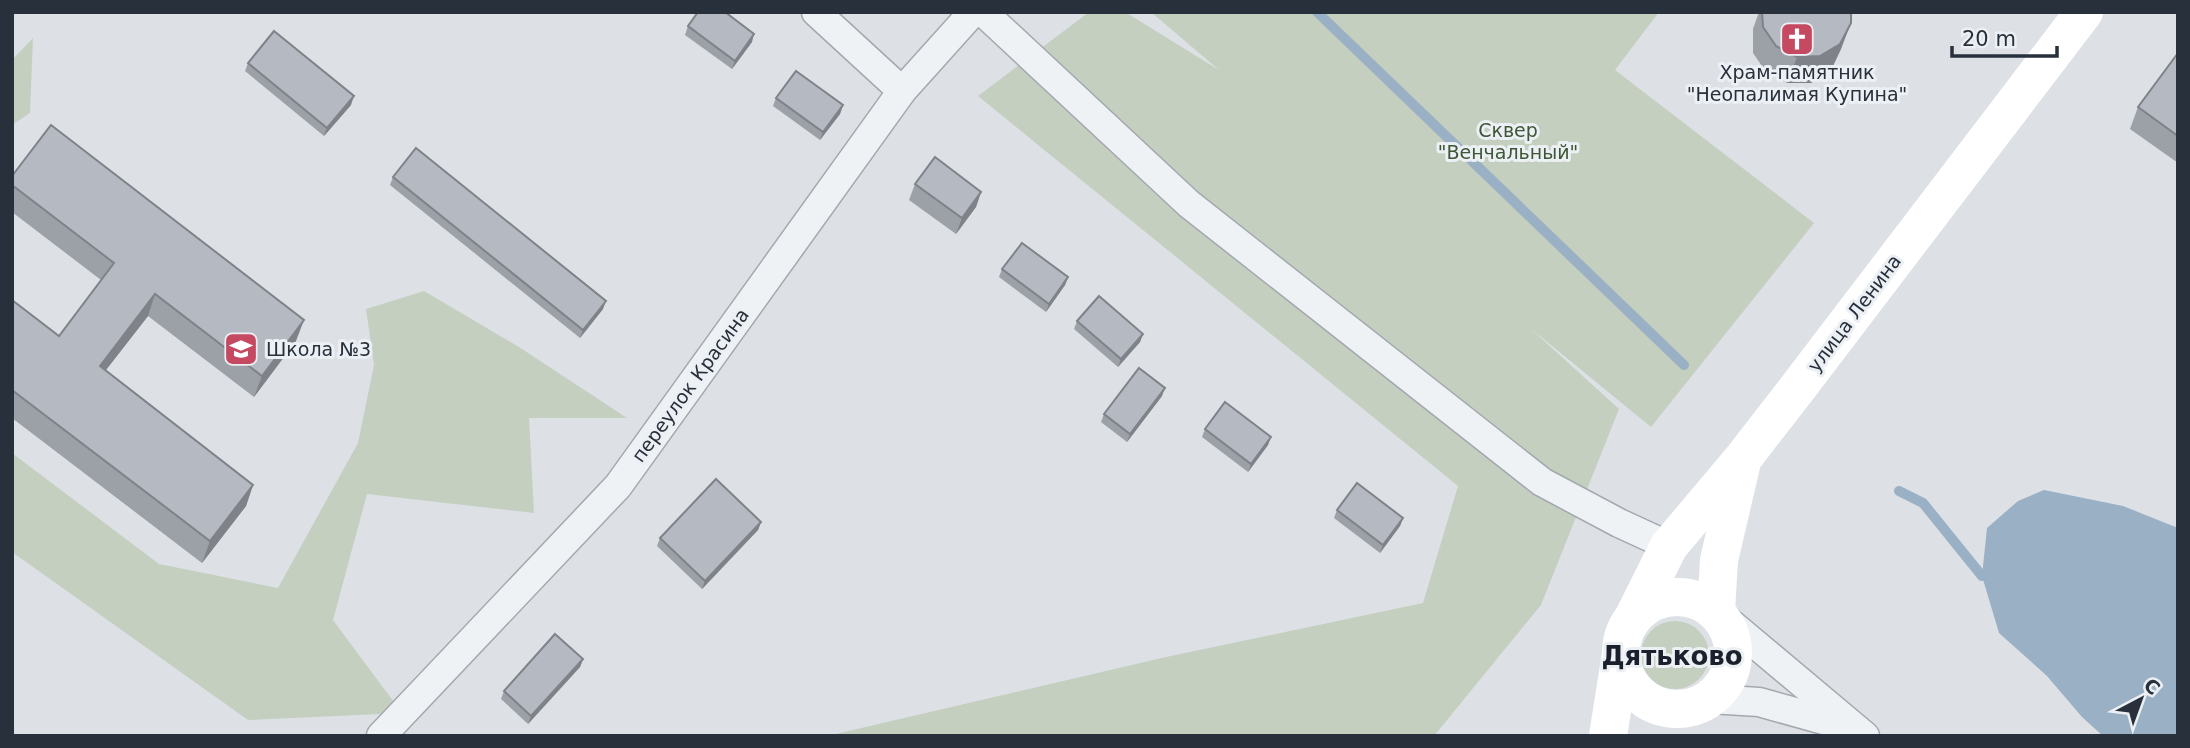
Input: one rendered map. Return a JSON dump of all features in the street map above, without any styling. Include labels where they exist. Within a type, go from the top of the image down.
[{"type":"main road","name":"улица Ленина","points":[[1608,736],[1627,635],[1669,546],[1744,457],[2084,12]]},
{"type":"main road","points":[[1716,611],[1719,561],[1744,457]]},
{"type":"main road","points":[[1682,597],[1700,601],[1716,611],[1730,632],[1734,657],[1727,681],[1688,715],[1656,705],[1641,696],[1627,676],[1627,635],[1646,606],[1663,598],[1682,597]]},
{"type":"street","points":[[816,12],[902,91]]},
{"type":"street","name":"переулок Красина","points":[[381,736],[618,485],[902,91],[973,12]]},
{"type":"street","points":[[983,12],[1189,204],[1542,482],[1669,546]]},
{"type":"street","points":[[1716,611],[1860,732]]},
{"type":"street","points":[[1688,715],[1759,702],[1860,732]]},
{"type":"green space","name":"Сквер \"Венчальный\"","points":[[1089,12],[1125,12],[1219,70],[1151,12],[1659,12],[1615,70],[1814,223],[1651,427],[1530,328],[1619,409],[1541,605],[1434,736],[827,736],[1166,657],[1423,603],[1458,486],[978,96]]},
{"type":"green space","points":[[33,38],[30,113],[12,125],[12,60]]},
{"type":"green space","points":[[424,291],[519,347],[627,418],[529,418],[534,513],[367,494],[333,620],[402,713],[248,720],[12,552],[12,453],[159,564],[278,588],[358,443],[374,365],[366,309]]},
{"type":"green space","points":[[1675,621],[1688,624],[1699,631],[1706,642],[1709,655],[1706,668],[1699,679],[1688,686],[1675,689],[1662,686],[1651,679],[1644,668],[1641,655],[1644,642],[1651,631],[1662,624]]},
{"type":"water","points":[[2044,490],[2123,506],[2178,528],[2178,736],[2103,736],[2082,717],[2047,676],[1999,633],[1982,576],[1987,528],[2018,501]]},
{"type":"building","points":[[698,12],[725,12],[754,34],[735,61],[688,26]]},
{"type":"building","points":[[1762,12],[1851,12],[1851,23],[1840,44],[1820,56],[1797,57],[1776,46],[1763,27]]},
{"type":"building","points":[[274,31],[354,96],[327,128],[248,63]]},
{"type":"building","points":[[2178,53],[2178,136],[2138,107]]},
{"type":"building","points":[[796,71],[843,105],[823,132],[776,98]]},
{"type":"building","name":"Школа №3","points":[[51,125],[304,320],[262,376],[155,294],[100,366],[253,485],[210,541],[12,390],[12,300],[59,336],[114,263],[12,185],[12,176]]},
{"type":"building","points":[[416,148],[606,301],[583,330],[393,177]]},
{"type":"building","points":[[935,157],[981,192],[962,218],[915,184]]},
{"type":"building","points":[[1022,243],[1068,277],[1049,304],[1002,269]]},
{"type":"building","points":[[1099,296],[1143,334],[1121,359],[1077,321]]},
{"type":"building","points":[[1139,368],[1165,388],[1130,434],[1104,414]]},
{"type":"building","points":[[1225,402],[1271,437],[1251,464],[1205,429]]},
{"type":"building","points":[[716,479],[761,522],[705,581],[660,538]]},
{"type":"building","points":[[1357,483],[1403,518],[1383,545],[1337,510]]},
{"type":"building","points":[[555,634],[583,659],[531,716],[504,691]]},
{"type":"waterway","points":[[1317,12],[1684,365]]},
{"type":"waterway","points":[[1899,491],[1923,503],[1982,576]]},
{"type":"place","name":"Храм-памятник \"Неопалимая Купина\"","points":[[1797,39]]},
{"type":"place","name":"Школа №3","points":[[241,349]]},
{"type":"district","name":"Дятьково","points":[[1672,656]]}]
